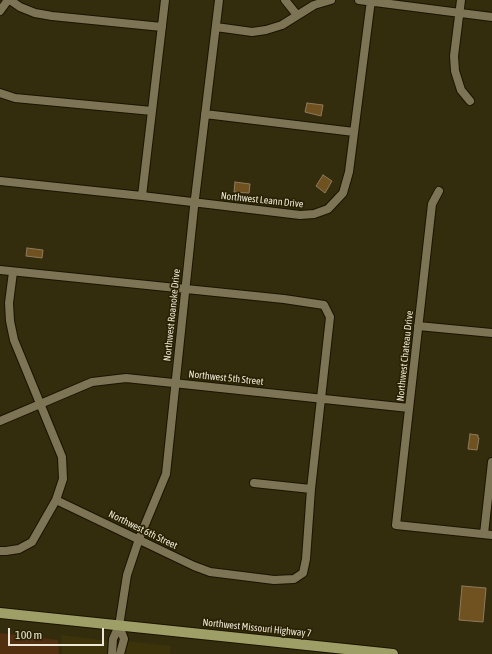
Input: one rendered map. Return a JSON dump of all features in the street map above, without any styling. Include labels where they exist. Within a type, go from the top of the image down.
[{"type":"main road","name":"Northwest Missouri Highway 7","points":[[0,613],[343,651],[393,654]]},
{"type":"street","points":[[0,11],[9,0],[20,8],[41,14],[162,27]]},
{"type":"street","points":[[142,196],[165,0]]},
{"type":"street","name":"Northwest Roanoke Drive","points":[[119,626],[127,574],[139,539],[166,474],[194,202],[219,0]]},
{"type":"street","points":[[285,0],[297,15]]},
{"type":"street","points":[[216,27],[252,32],[266,30],[282,25],[314,5],[331,0]]},
{"type":"street","points":[[359,0],[371,0],[492,17]]},
{"type":"street","name":"Northwest Leann Drive","points":[[0,181],[300,215],[314,214],[328,209],[343,193],[350,172],[371,0]]},
{"type":"street","points":[[461,0],[454,56],[455,71],[461,90],[470,101]]},
{"type":"street","points":[[0,93],[15,98],[152,112]]},
{"type":"street","points":[[205,114],[354,132]]},
{"type":"street","name":"Northwest Chateau Drive","points":[[439,191],[432,204],[396,525],[488,535]]},
{"type":"street","points":[[0,270],[284,299],[324,305],[330,317],[312,489],[254,484]]},
{"type":"street","points":[[0,551],[19,549],[32,542],[56,500],[63,479],[62,457],[14,340],[10,322],[9,303],[12,272]]},
{"type":"street","points":[[418,326],[492,334]]},
{"type":"street","name":"Northwest 5th Street","points":[[0,421],[92,382],[126,378],[409,408]]},
{"type":"street","points":[[488,535],[492,462]]},
{"type":"street","name":"Northwest 6th Street","points":[[56,500],[194,566],[210,572],[274,580],[294,579],[303,573],[306,559],[312,489]]},
{"type":"street","points":[[112,654],[113,639],[119,626]]},
{"type":"street","points":[[119,626],[124,639],[120,654]]},
{"type":"shaded area","points":[[0,633],[58,640],[59,654],[0,654]]},
{"type":"shaded area","points":[[61,635],[110,641],[109,654],[62,654]]},
{"type":"shaded area","points":[[126,641],[171,646],[170,654],[123,654]]},
{"type":"building","points":[[307,103],[323,105],[321,116],[305,112]]},
{"type":"building","points":[[323,175],[332,181],[325,193],[316,186]]},
{"type":"building","points":[[235,182],[250,184],[249,193],[234,192]]},
{"type":"building","points":[[27,248],[43,250],[42,258],[26,256]]},
{"type":"building","points":[[470,434],[478,435],[477,450],[468,449]]},
{"type":"building","points":[[462,586],[486,588],[483,622],[459,620]]}]
